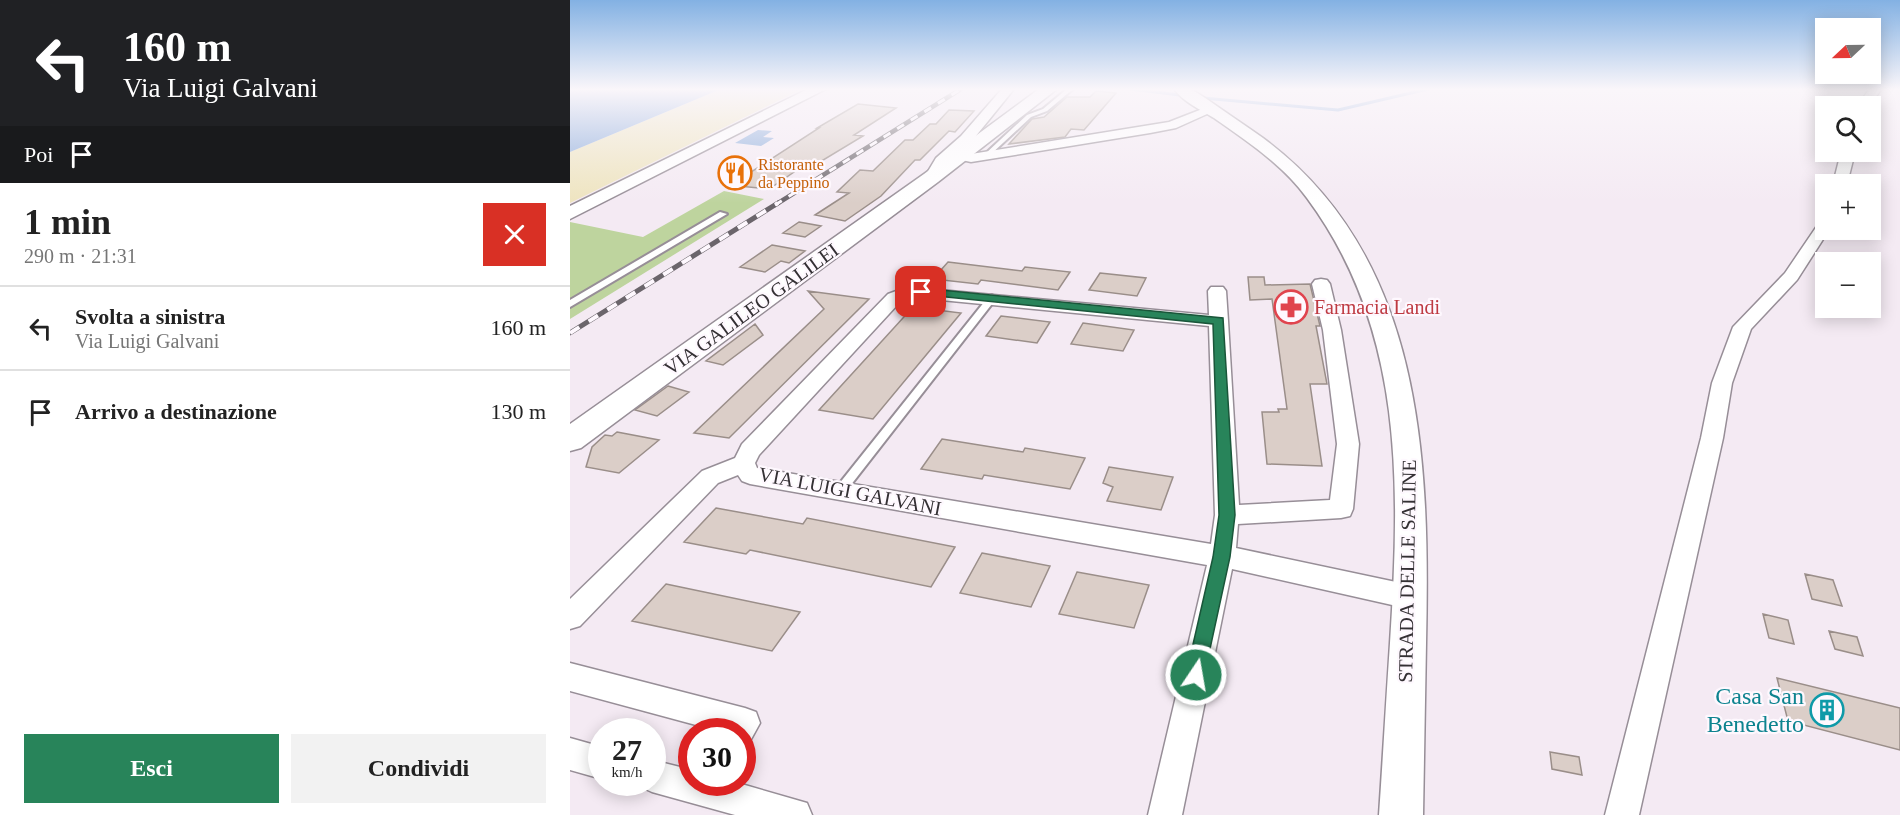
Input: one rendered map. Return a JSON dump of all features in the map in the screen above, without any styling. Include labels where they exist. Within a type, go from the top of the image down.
[{"type":"main road","name":"VIA GALILEO GALILEI","points":[[570,440],[999,127]]},
{"type":"street","points":[[570,213],[743,127]]},
{"type":"street","name":"VIA GALILEO GALILEI","points":[[931,178],[941,161],[976,127]]},
{"type":"street","points":[[958,158],[1159,127]]},
{"type":"street","name":"STRADA DELLE SALINE","points":[[1234,127],[1285,164],[1312,192],[1343,235],[1371,287],[1393,349],[1407,421],[1412,504],[1401,815]]},
{"type":"street","points":[[1622,815],[1712,438],[1722,383],[1742,327],[1791,276],[1815,240]]},
{"type":"street","points":[[1227,515],[1341,509],[1348,444],[1332,330],[1321,284]]},
{"type":"street","points":[[1165,815],[1222,557],[1227,515],[1217,291]]},
{"type":"street","name":"VIA LUIGI GALVANI","points":[[1219,321],[992,298],[907,292],[894,298],[750,450],[743,464],[750,475],[1222,557],[1410,597]]},
{"type":"street","points":[[570,617],[710,477],[743,464]]},
{"type":"street","points":[[570,677],[726,718]]},
{"type":"street","points":[[570,754],[588,759]]},
{"type":"street","points":[[731,796],[795,815]]},
{"type":"lane","points":[[987,155],[1017,127]]},
{"type":"lane","points":[[570,304],[723,214]]},
{"type":"lane","points":[[839,492],[992,298]]},
{"type":"green space","points":[[724,191],[764,199],[570,319],[570,222],[643,237]]},
{"type":"sand","points":[[630,127],[725,127],[570,203],[570,152]]},
{"type":"water","points":[[570,127],[630,127],[570,152]]},
{"type":"water","points":[[758,130],[772,131],[763,137],[774,138],[761,146],[735,143]]},
{"type":"building","points":[[866,127],[854,135],[863,136],[815,165],[806,164],[769,189],[738,186],[744,182],[737,181],[819,128],[817,128]]},
{"type":"building","points":[[927,127],[959,127],[955,132],[949,131],[920,160],[915,160],[881,196],[845,221],[815,215],[849,193],[837,192],[860,170],[873,171],[905,140],[913,140]]},
{"type":"building","points":[[1025,127],[1087,127],[1084,130],[1071,129],[1065,137],[1009,144]]},
{"type":"building","points":[[799,222],[821,226],[805,237],[783,233]]},
{"type":"building","points":[[772,245],[805,251],[789,263],[781,261],[765,272],[740,267]]},
{"type":"building","points":[[948,262],[1022,271],[1025,267],[1070,272],[1058,290],[981,280],[978,284],[933,279]]},
{"type":"building","points":[[1100,273],[1146,278],[1137,296],[1089,290]]},
{"type":"building","points":[[1248,277],[1264,277],[1265,285],[1310,284],[1320,326],[1316,326],[1327,384],[1310,384],[1322,466],[1267,464],[1262,412],[1279,412],[1278,409],[1287,409],[1272,299],[1250,300]]},
{"type":"building","points":[[808,291],[869,299],[729,438],[694,433],[824,309]]},
{"type":"building","points":[[913,307],[961,313],[873,419],[819,410]]},
{"type":"building","points":[[1001,316],[1050,322],[1037,343],[986,336]]},
{"type":"building","points":[[1083,323],[1134,330],[1123,351],[1071,344]]},
{"type":"building","points":[[755,324],[763,335],[723,365],[706,361]]},
{"type":"building","points":[[668,386],[689,392],[657,416],[635,410]]},
{"type":"building","points":[[617,432],[659,440],[619,473],[586,467],[592,447],[605,435],[612,436]]},
{"type":"building","points":[[942,439],[1023,452],[1025,448],[1085,458],[1070,489],[984,475],[982,479],[921,469]]},
{"type":"building","points":[[1109,467],[1173,477],[1161,510],[1107,501],[1113,487],[1103,483]]},
{"type":"building","points":[[716,508],[803,524],[807,518],[955,547],[931,587],[750,550],[746,554],[684,542]]},
{"type":"building","points":[[982,553],[1050,566],[1031,607],[960,593]]},
{"type":"building","points":[[1077,572],[1149,585],[1134,628],[1059,614]]},
{"type":"building","points":[[1805,574],[1833,580],[1842,606],[1812,599]]},
{"type":"building","points":[[666,584],[800,612],[772,651],[632,621]]},
{"type":"building","points":[[1763,614],[1788,620],[1794,644],[1769,638]]},
{"type":"building","points":[[1829,631],[1857,637],[1863,656],[1835,649]]},
{"type":"building","name":"Casa San Benedetto","points":[[1777,678],[1900,708],[1900,750],[1788,721]]},
{"type":"building","points":[[1550,752],[1579,757],[1582,775],[1552,769]]},
{"type":"railway","points":[[775,205],[900,127]]},
{"type":"railway","points":[[570,333],[778,203]]},
{"type":"place","name":"Ristorante da Peppino","points":[[735,173]]},
{"type":"place","name":"Farmacia Landi","points":[[1291,307]]},
{"type":"place","name":"Casa San Benedetto","points":[[1827,710]]},
{"type":"route","points":[[921,292],[1219,321],[1227,515],[1222,557],[1196,675]]}]
